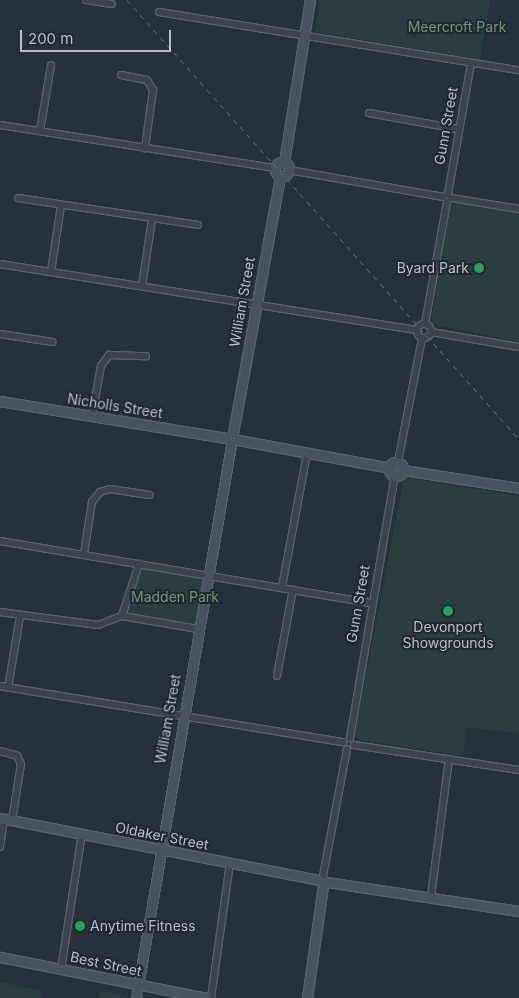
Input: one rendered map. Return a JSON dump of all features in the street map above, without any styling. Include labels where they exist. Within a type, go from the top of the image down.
[{"type":"street","points":[[86,0],[112,4]]},
{"type":"street","points":[[274,168],[280,176],[287,166],[310,0]]},
{"type":"street","points":[[159,12],[519,70]]},
{"type":"street","name":"Gunn Street","points":[[425,324],[471,63]]},
{"type":"street","points":[[40,131],[51,65]]},
{"type":"street","points":[[121,75],[147,80],[153,90],[145,148]]},
{"type":"street","points":[[369,114],[458,129]]},
{"type":"street","points":[[0,125],[274,168],[287,166],[447,198],[519,209]]},
{"type":"street","name":"William Street","points":[[136,998],[159,850],[207,574],[280,176]]},
{"type":"street","points":[[18,198],[198,225]]},
{"type":"street","points":[[51,272],[60,205]]},
{"type":"street","points":[[142,286],[152,219]]},
{"type":"street","points":[[0,264],[418,330],[425,324],[432,332],[519,346]]},
{"type":"street","points":[[418,330],[422,338],[432,332]]},
{"type":"street","points":[[0,334],[52,342]]},
{"type":"street","name":"Gunn Street","points":[[350,738],[396,469],[422,338]]},
{"type":"street","points":[[92,417],[101,366],[109,355],[146,356]]},
{"type":"street","name":"Nicholls Street","points":[[0,402],[519,488]]},
{"type":"street","points":[[282,587],[307,454]]},
{"type":"street","points":[[84,554],[92,502],[100,492],[110,489],[150,495]]},
{"type":"street","points":[[0,541],[372,603]]},
{"type":"street","points":[[122,616],[139,564]]},
{"type":"street","points":[[277,676],[294,589]]},
{"type":"street","points":[[0,612],[85,626],[122,616],[198,629]]},
{"type":"street","points":[[8,688],[20,616]]},
{"type":"street","points":[[0,686],[182,719],[343,742],[350,738],[354,745]]},
{"type":"street","points":[[307,998],[323,881],[347,749],[343,742]]},
{"type":"street","points":[[347,749],[354,745],[519,770]]},
{"type":"street","points":[[0,751],[17,756],[21,764],[5,819],[0,846]]},
{"type":"street","points":[[430,896],[449,759]]},
{"type":"street","name":"Oldaker Street","points":[[5,819],[323,881],[519,910]]},
{"type":"street","points":[[61,969],[82,834]]},
{"type":"street","points":[[209,998],[230,863]]},
{"type":"street","name":"Best Street","points":[[0,957],[209,998]]},
{"type":"green space","name":"Meercroft Park","points":[[320,0],[490,0],[480,59],[315,32]]},
{"type":"green space","name":"Byard Park","points":[[457,203],[519,213],[519,342],[431,324],[449,207]]},
{"type":"green space","name":"Devonport Showgrounds","points":[[404,477],[519,496],[519,734],[468,727],[463,756],[359,740],[355,735]]},
{"type":"green space","name":"Madden Park","points":[[139,564],[207,574],[198,629],[122,616]]},
{"type":"green space","points":[[0,982],[42,991],[40,998],[0,998]]},
{"type":"green space","points":[[100,991],[126,996],[126,998],[99,998]]},
{"type":"railway","points":[[127,0],[519,439]]},
{"type":"place","name":"Byard Park","points":[[479,268]]},
{"type":"place","name":"Devonport Showgrounds","points":[[448,611]]},
{"type":"place","name":"Anytime Fitness","points":[[80,926]]}]
